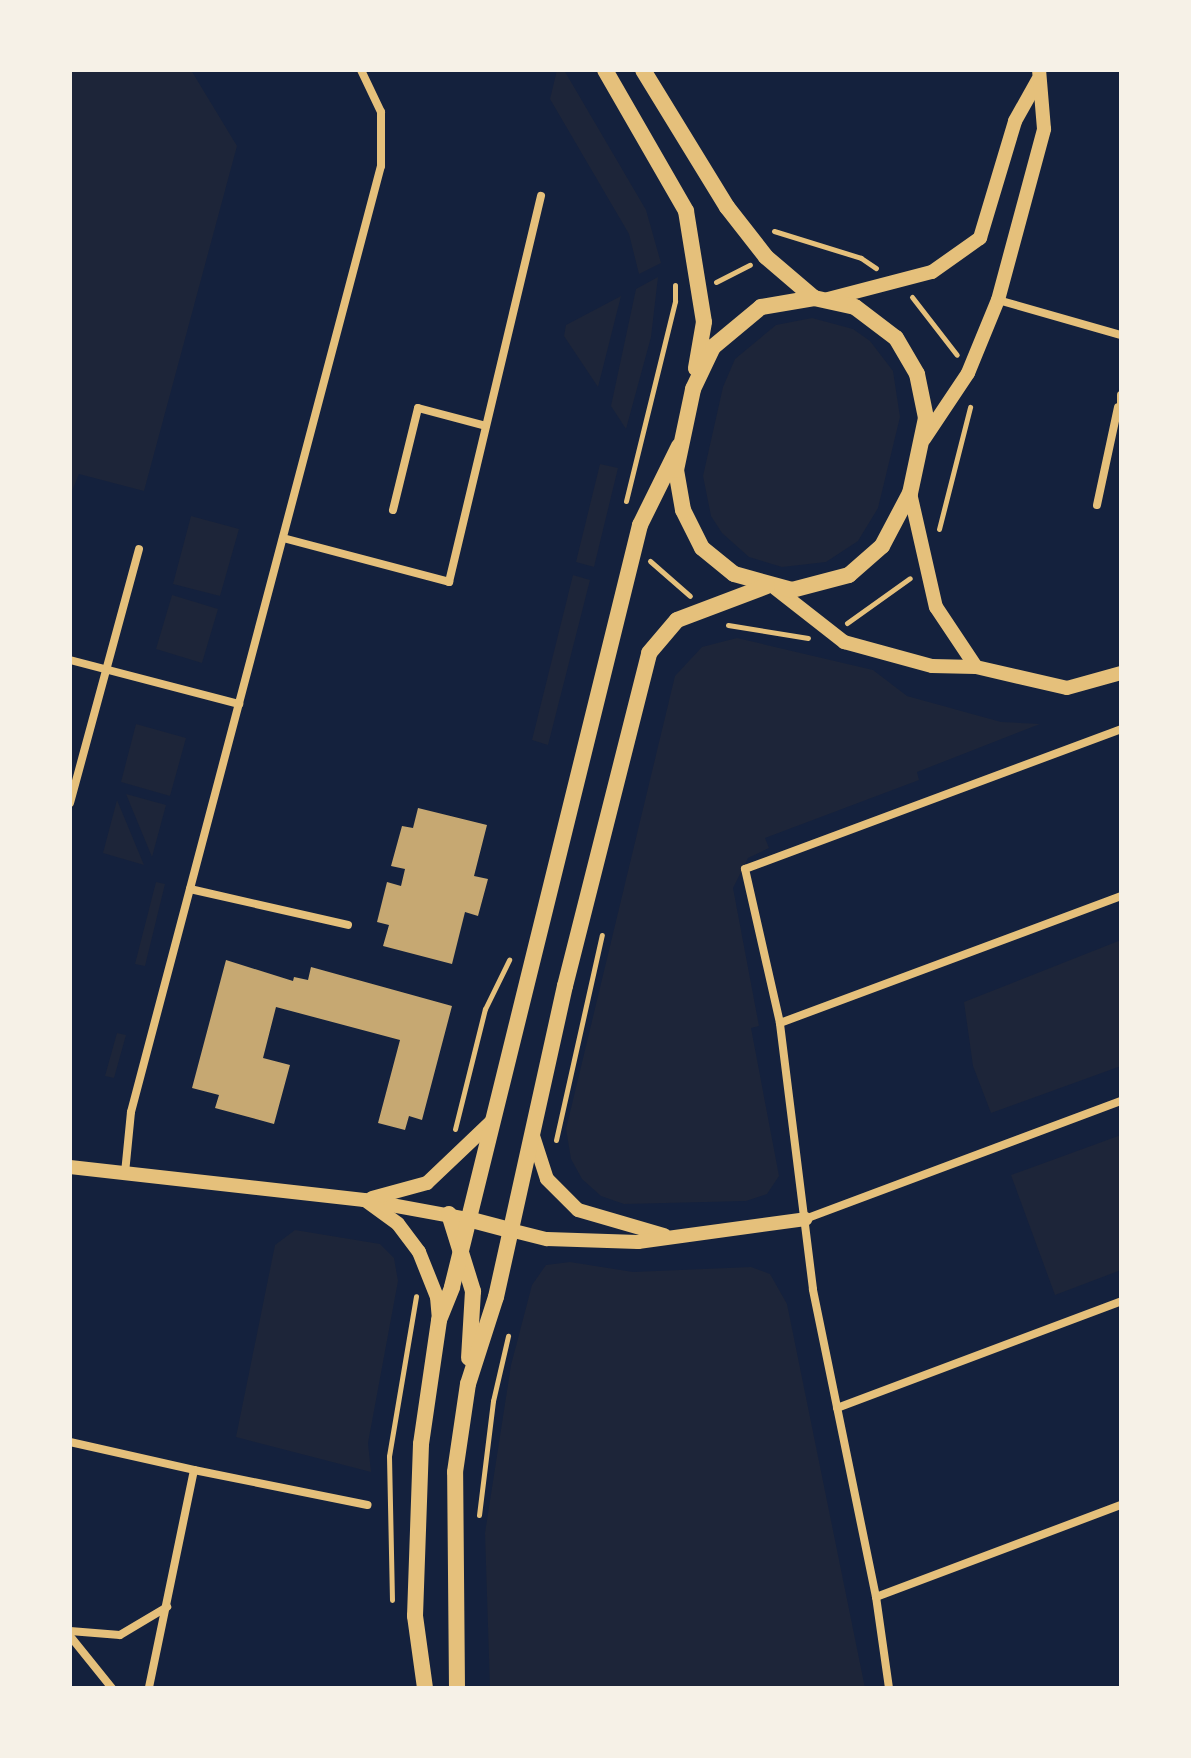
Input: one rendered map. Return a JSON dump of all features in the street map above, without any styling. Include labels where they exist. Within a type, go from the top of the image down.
[{"type":"main road","points":[[605,70],[673,184],[694,236],[704,322],[693,389],[679,446],[677,491],[702,548],[734,574],[771,587],[810,589],[849,575],[896,529],[910,493],[923,439],[924,397],[907,354],[880,322],[821,298],[766,257],[727,207],[643,70]]},
{"type":"main road","points":[[693,389],[713,347],[745,316],[778,301],[821,298]]},
{"type":"main road","points":[[425,1688],[415,1616],[420,1460],[439,1320],[461,1248],[640,525],[679,446]]},
{"type":"main road","points":[[468,1384],[496,1297],[535,1114],[649,653],[677,620],[702,608],[771,587]]},
{"type":"main road","points":[[449,1214],[473,1291],[468,1384],[455,1472],[457,1688]]},
{"type":"main road","points":[[468,1219],[510,1230]]},
{"type":"street","points":[[125,1173],[131,1112],[384,152],[381,112],[361,70]]},
{"type":"street","points":[[821,298],[932,272],[980,238],[1015,121],[1039,75]]},
{"type":"street","points":[[923,439],[968,373],[998,300],[1044,129],[1039,75]]},
{"type":"street","points":[[283,538],[449,582],[541,196]]},
{"type":"street","points":[[998,300],[1121,335]]},
{"type":"street","points":[[1097,505],[1121,395]]},
{"type":"street","points":[[393,510],[418,408],[486,426]]},
{"type":"street","points":[[910,493],[936,607],[976,667]]},
{"type":"street","points":[[70,803],[139,549]]},
{"type":"street","points":[[771,587],[844,642],[932,666],[976,667],[1067,688],[1121,673]]},
{"type":"street","points":[[70,660],[239,704]]},
{"type":"street","points":[[889,1688],[876,1597],[837,1408],[805,1219],[780,1023],[745,869],[1121,729]]},
{"type":"street","points":[[190,889],[348,925]]},
{"type":"street","points":[[780,1023],[1121,896]]},
{"type":"street","points":[[510,1230],[547,1239],[598,1242],[672,1237],[805,1219],[1121,1101]]},
{"type":"street","points":[[535,1114],[535,1149],[547,1179],[578,1210],[672,1237]]},
{"type":"street","points":[[364,1200],[427,1183],[491,1122]]},
{"type":"street","points":[[70,1167],[364,1200],[468,1219]]},
{"type":"street","points":[[364,1200],[398,1224],[419,1252],[437,1297],[439,1320]]},
{"type":"street","points":[[837,1408],[1121,1301]]},
{"type":"street","points":[[70,1442],[367,1505]]},
{"type":"street","points":[[149,1688],[194,1470]]},
{"type":"street","points":[[876,1597],[1121,1505]]},
{"type":"street","points":[[70,1634],[120,1635],[167,1607]]},
{"type":"street","points":[[70,1634],[112,1688]]},
{"type":"path","points":[[801,243],[861,258],[876,268]]},
{"type":"path","points":[[716,281],[751,264]]},
{"type":"path","points":[[625,508],[675,301],[674,276]]},
{"type":"path","points":[[924,305],[961,361]]},
{"type":"path","points":[[938,531],[972,399]]},
{"type":"path","points":[[634,557],[658,564],[719,626],[807,639]]},
{"type":"path","points":[[854,620],[913,575]]},
{"type":"path","points":[[547,1179],[603,930]]},
{"type":"path","points":[[478,1518],[493,1401],[509,1332]]},
{"type":"shaded area","points":[[70,70],[191,70],[237,146],[144,491],[79,474],[70,496]]},
{"type":"shaded area","points":[[557,70],[564,70],[646,210],[661,263],[639,274],[629,234],[550,99]]},
{"type":"shaded area","points":[[658,277],[651,337],[626,429],[611,406],[636,289]]},
{"type":"shaded area","points":[[621,296],[598,387],[564,336],[566,325]]},
{"type":"shaded area","points":[[812,318],[853,329],[870,341],[893,371],[900,417],[878,508],[858,541],[826,562],[782,567],[749,557],[722,533],[711,516],[703,476],[723,387],[735,359],[776,325]]},
{"type":"shaded area","points":[[600,464],[618,468],[594,567],[576,562]]},
{"type":"shaded area","points":[[191,516],[239,529],[220,596],[173,584]]},
{"type":"shaded area","points":[[573,575],[590,580],[548,745],[532,740]]},
{"type":"shaded area","points":[[172,595],[218,609],[202,663],[156,649]]},
{"type":"shaded area","points":[[737,638],[873,670],[907,696],[1001,722],[1040,724],[917,772],[919,780],[765,838],[769,848],[748,858],[733,888],[759,1026],[751,1028],[779,1176],[767,1194],[746,1201],[624,1204],[601,1196],[582,1179],[571,1159],[566,1129],[675,676],[702,647]]},
{"type":"shaded area","points":[[136,724],[186,738],[170,796],[121,782]]},
{"type":"shaded area","points":[[126,794],[166,805],[152,857]]},
{"type":"shaded area","points":[[117,800],[144,865],[103,853]]},
{"type":"shaded area","points":[[156,882],[165,884],[145,966],[135,964]]},
{"type":"shaded area","points":[[1121,940],[1121,1066],[991,1113],[973,1066],[964,1002]]},
{"type":"shaded area","points":[[117,1033],[126,1035],[114,1078],[105,1076]]},
{"type":"shaded area","points":[[1121,1135],[1121,1270],[1055,1295],[1011,1175]]},
{"type":"shaded area","points":[[295,1230],[380,1244],[394,1258],[398,1281],[368,1443],[371,1472],[236,1437],[275,1245]]},
{"type":"shaded area","points":[[570,1262],[633,1272],[751,1267],[770,1274],[787,1304],[865,1688],[490,1688],[485,1533],[511,1365],[532,1285],[546,1265]]},
{"type":"building","points":[[418,808],[487,825],[474,876],[488,879],[478,916],[465,912],[452,964],[383,946],[389,925],[377,922],[387,882],[401,886],[405,869],[391,866],[402,826],[413,828]]},
{"type":"building","points":[[226,960],[293,981],[294,977],[308,980],[311,967],[452,1006],[422,1120],[409,1116],[405,1130],[378,1123],[400,1040],[276,1007],[263,1058],[290,1065],[274,1124],[215,1108],[219,1095],[192,1088]]}]
